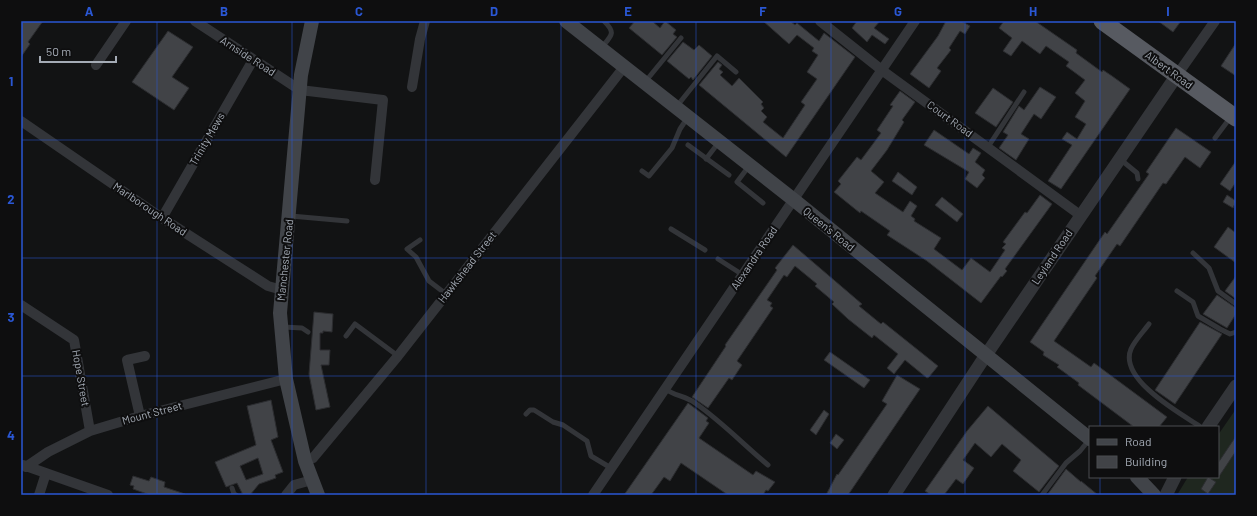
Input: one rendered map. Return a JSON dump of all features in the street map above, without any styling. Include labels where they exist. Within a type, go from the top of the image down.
[{"type":"highway","name":"Albert Road","points":[[1102,21],[1234,117]]},
{"type":"main road","name":"Manchester Road","points":[[312,21],[300,90],[280,327],[286,379],[305,461],[318,495]]},
{"type":"main road","name":"Queen's Road","points":[[566,21],[794,200],[1089,438]]},
{"type":"main road","points":[[1138,478],[1154,495]]},
{"type":"street","points":[[96,65],[126,21]]},
{"type":"street","name":"Arnside Road","points":[[196,21],[300,90]]},
{"type":"street","points":[[412,87],[420,39],[425,21]]},
{"type":"street","name":"Court Road","points":[[820,21],[883,71],[1080,216]]},
{"type":"street","name":"Alexandra Road","points":[[593,495],[883,71],[915,21]]},
{"type":"street","name":"Leyland Road","points":[[894,495],[986,355],[1119,158],[1215,21]]},
{"type":"street","name":"Trinity Mews","points":[[162,218],[253,60]]},
{"type":"street","name":"Hawkshead Street","points":[[305,461],[313,458],[398,356],[624,67]]},
{"type":"street","points":[[300,90],[383,100],[375,180]]},
{"type":"street","name":"Marlborough Road","points":[[21,121],[162,218],[268,286],[282,290]]},
{"type":"street","name":"Hope Street","points":[[21,305],[74,340],[90,431]]},
{"type":"street","points":[[140,416],[127,360],[145,356]]},
{"type":"street","name":"Mount Street","points":[[24,466],[90,431],[140,416],[286,379]]},
{"type":"street","points":[[1209,426],[1236,386]]},
{"type":"street","points":[[24,466],[102,494]]},
{"type":"street","points":[[39,495],[46,474]]},
{"type":"street","points":[[1166,495],[1174,478]]},
{"type":"street","points":[[286,495],[294,485],[312,480]]},
{"type":"lane","points":[[601,49],[611,37],[612,32],[611,27],[604,21]]},
{"type":"lane","points":[[644,82],[681,38]]},
{"type":"lane","points":[[676,107],[717,56],[736,72]]},
{"type":"lane","points":[[988,147],[1024,92]]},
{"type":"lane","points":[[642,171],[649,176],[672,148],[680,129],[688,116]]},
{"type":"lane","points":[[1215,138],[1234,117]]},
{"type":"lane","points":[[706,159],[719,142]]},
{"type":"lane","points":[[688,145],[729,175]]},
{"type":"lane","points":[[1119,158],[1137,173],[1138,179]]},
{"type":"lane","points":[[750,165],[737,182],[763,203]]},
{"type":"lane","points":[[290,216],[347,221]]},
{"type":"lane","points":[[671,228],[705,250]]},
{"type":"lane","points":[[420,240],[407,249],[416,257],[429,281],[446,294]]},
{"type":"lane","points":[[1193,253],[1209,268],[1218,291],[1236,304]]},
{"type":"lane","points":[[718,259],[743,275]]},
{"type":"lane","points":[[1177,291],[1193,302],[1198,316],[1220,330],[1230,334],[1236,332]]},
{"type":"lane","points":[[346,336],[355,324],[398,356]]},
{"type":"lane","points":[[1149,324],[1131,350],[1131,362],[1136,376],[1150,392],[1200,426]]},
{"type":"lane","points":[[280,327],[302,328],[308,332]]},
{"type":"lane","points":[[665,389],[694,402],[716,418],[768,465]]},
{"type":"lane","points":[[526,414],[530,410],[534,410],[577,434],[587,441],[591,456],[611,468]]},
{"type":"lane","points":[[1042,495],[1066,463],[1080,451],[1089,440]]},
{"type":"lane","points":[[232,488],[236,495]]},
{"type":"shaded area","points":[[1236,409],[1236,495],[1177,495],[1187,478],[1219,478],[1219,434]]},
{"type":"building","points":[[21,21],[43,21],[28,42],[30,44],[21,57]]},
{"type":"building","points":[[635,21],[652,21],[660,28],[665,21],[676,30],[673,34],[677,37],[662,55],[629,28]]},
{"type":"building","points":[[763,21],[790,21],[795,25],[797,23],[819,41],[824,33],[855,57],[786,157],[699,85],[718,62],[722,65],[719,69],[723,72],[720,75],[732,86],[739,78],[763,102],[761,104],[764,108],[761,111],[767,117],[763,122],[783,138],[805,105],[801,102],[817,79],[807,72],[818,55],[812,51],[814,48],[797,35],[789,44]]},
{"type":"building","points":[[857,21],[880,21],[874,28],[889,39],[885,44],[872,35],[867,42],[852,28]]},
{"type":"building","points":[[946,21],[961,21],[970,26],[965,34],[960,31],[949,48],[951,50],[937,68],[941,71],[929,88],[910,74],[938,36]]},
{"type":"building","points":[[1004,21],[1035,21],[1077,50],[1076,53],[1102,72],[1103,70],[1130,89],[1061,189],[1048,181],[1072,145],[1062,139],[1067,132],[1077,139],[1086,124],[1075,117],[1085,101],[1075,93],[1085,80],[1066,66],[1069,62],[1046,46],[1040,54],[1022,41],[1011,56],[1003,51],[1012,38],[999,28]]},
{"type":"building","points":[[1158,21],[1181,21],[1173,32]]},
{"type":"building","points":[[168,31],[193,47],[172,77],[189,88],[174,110],[132,82]]},
{"type":"building","points":[[683,42],[694,50],[699,45],[712,56],[693,80],[691,77],[689,79],[667,61]]},
{"type":"building","points":[[1236,43],[1236,76],[1221,66]]},
{"type":"building","points":[[1040,87],[1056,97],[1041,119],[1034,114],[1021,134],[1029,139],[1016,160],[999,148],[1008,135],[1003,132],[1019,106],[1024,110]]},
{"type":"building","points":[[993,88],[1013,102],[996,127],[975,113]]},
{"type":"building","points":[[900,91],[915,102],[902,120],[904,122],[887,150],[871,171],[884,182],[875,193],[903,212],[910,201],[917,206],[911,216],[915,219],[914,221],[941,238],[934,249],[962,270],[971,258],[990,272],[1005,250],[1002,248],[1006,244],[1003,242],[1025,212],[1027,213],[1040,195],[1052,204],[1005,269],[1007,271],[1002,277],[1001,276],[981,303],[927,261],[887,235],[890,231],[861,211],[860,213],[834,192],[841,184],[838,181],[857,157],[861,160],[881,133],[877,130],[893,106],[890,105]]},
{"type":"building","points":[[1176,128],[1211,152],[1200,168],[1185,157],[1166,184],[1163,183],[1120,246],[1117,244],[1095,276],[1097,278],[1054,341],[1091,367],[1094,363],[1167,417],[1160,426],[1133,426],[1078,385],[1079,383],[1057,367],[1059,365],[1043,355],[1044,352],[1030,342],[1105,232],[1107,234],[1149,174],[1146,172]]},
{"type":"building","points":[[934,130],[969,154],[973,148],[981,153],[975,162],[985,170],[982,175],[985,178],[977,188],[965,179],[969,172],[924,145]]},
{"type":"building","points":[[1236,161],[1236,182],[1230,191],[1220,184]]},
{"type":"building","points":[[898,172],[917,187],[912,195],[892,181]]},
{"type":"building","points":[[1227,195],[1236,201],[1233,208],[1223,202]]},
{"type":"building","points":[[942,197],[963,214],[957,222],[935,205]]},
{"type":"building","points":[[1228,227],[1236,233],[1236,263],[1214,247]]},
{"type":"building","points":[[793,245],[862,304],[859,306],[881,324],[883,322],[938,366],[929,377],[927,378],[905,360],[894,374],[887,368],[898,354],[874,335],[872,338],[848,319],[832,304],[834,302],[815,286],[817,284],[795,266],[787,277],[784,275],[767,300],[772,303],[770,306],[773,308],[737,361],[742,365],[732,380],[729,378],[708,408],[692,397],[726,346],[725,345],[777,270],[775,268]]},
{"type":"building","points":[[1236,276],[1236,299],[1225,291]]},
{"type":"building","points":[[1217,295],[1236,308],[1236,314],[1227,328],[1203,314]]},
{"type":"building","points":[[314,312],[333,314],[332,332],[323,331],[323,333],[320,333],[320,350],[330,350],[329,365],[321,365],[330,407],[316,410],[309,374]]},
{"type":"building","points":[[1200,322],[1222,334],[1175,404],[1155,390]]},
{"type":"building","points":[[830,352],[870,380],[864,388],[824,360]]},
{"type":"building","points":[[897,375],[920,389],[848,495],[826,495],[837,474],[838,475],[887,404],[882,401]]},
{"type":"building","points":[[271,400],[278,437],[271,440],[283,472],[275,475],[276,478],[259,484],[250,495],[243,495],[237,483],[226,487],[215,462],[256,445],[247,406]],"holes":[[[258,458],[263,474],[246,480],[240,466]]]},
{"type":"building","points":[[688,403],[708,418],[706,421],[709,423],[699,438],[753,475],[756,471],[775,482],[768,491],[766,490],[763,495],[728,495],[681,463],[670,481],[664,477],[651,495],[624,495]]},
{"type":"building","points":[[988,406],[1059,466],[1039,492],[1013,471],[1021,460],[1002,444],[991,457],[975,443],[963,460],[974,468],[963,484],[956,479],[944,495],[931,495],[925,491],[967,431]]},
{"type":"building","points":[[824,410],[829,414],[816,435],[810,430]]},
{"type":"building","points":[[836,434],[844,440],[837,449],[830,443]]},
{"type":"building","points":[[1236,436],[1236,451],[1219,476],[1219,462]]},
{"type":"building","points":[[1066,469],[1081,482],[1098,495],[1047,495]]},
{"type":"building","points":[[133,476],[149,481],[151,477],[165,482],[164,487],[185,494],[150,495],[133,489],[134,486],[130,485]]},
{"type":"building","points":[[1207,478],[1216,482],[1208,494],[1201,489]]}]
